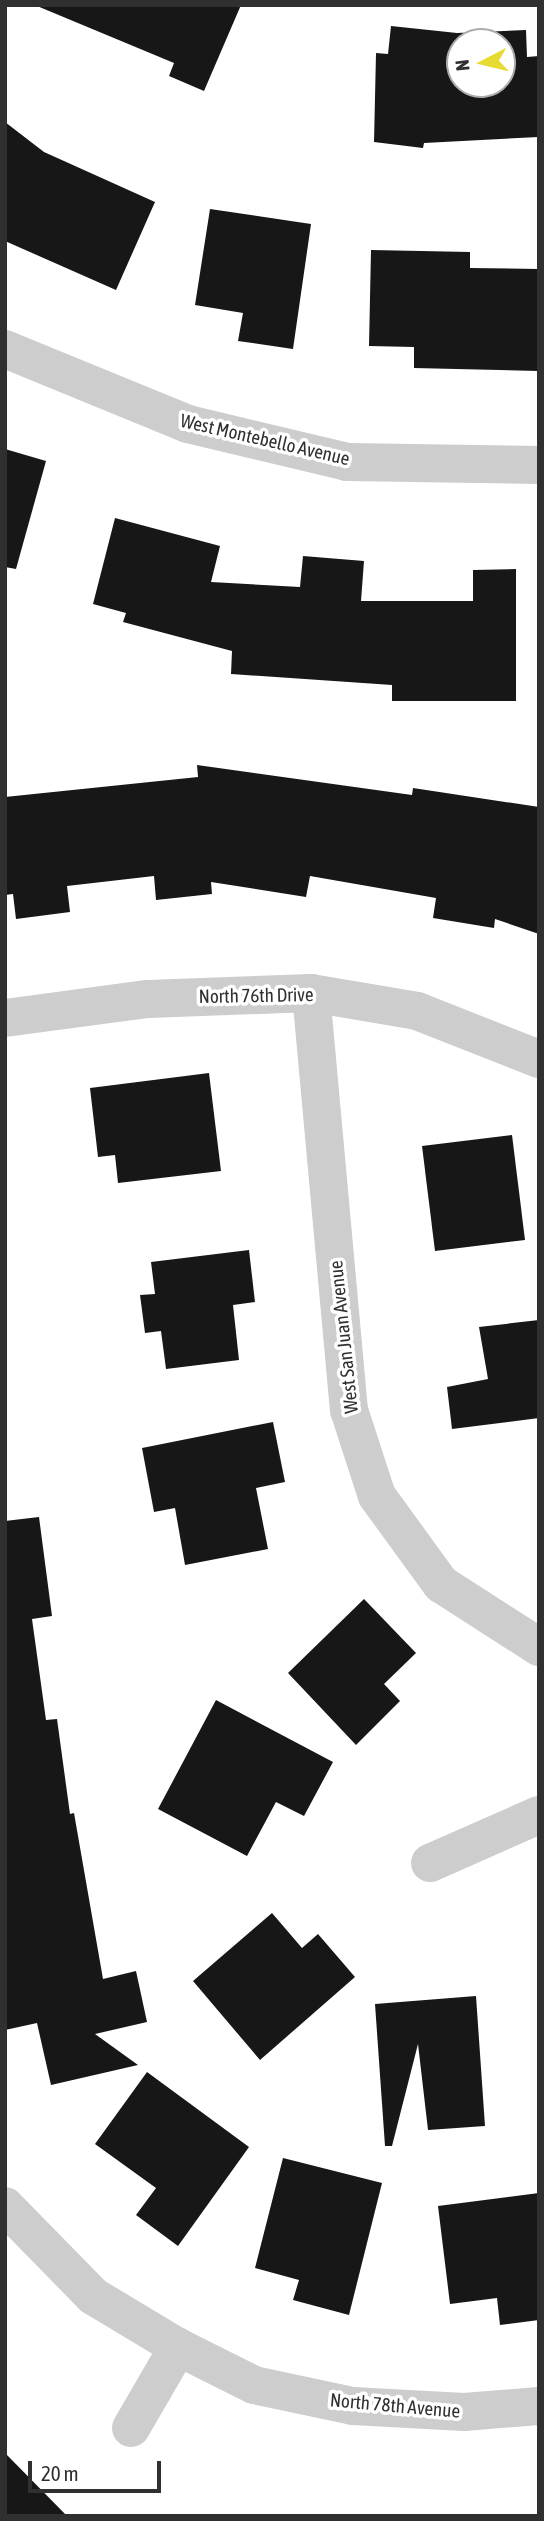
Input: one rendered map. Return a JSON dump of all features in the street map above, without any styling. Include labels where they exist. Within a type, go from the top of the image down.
[{"type":"street","name":"West Montebello Avenue","points":[[5,349],[188,425],[346,461],[539,465]]},
{"type":"street","name":"North 76th Drive","points":[[5,1018],[148,999],[311,993],[417,1011],[539,1059]]},
{"type":"street","name":"West San Juan Avenue","points":[[311,993],[349,1410],[377,1496],[441,1584],[539,1647]]},
{"type":"street","points":[[430,1863],[539,1815]]},
{"type":"street","name":"North 78th Avenue","points":[[5,2206],[93,2296],[178,2347],[254,2385],[353,2406],[464,2412],[539,2406]]},
{"type":"street","points":[[131,2428],[178,2347]]},
{"type":"building","points":[[241,5],[204,91],[169,76],[174,63],[37,6]]},
{"type":"building","points":[[391,26],[446,32],[446,98],[516,98],[516,30],[526,30],[527,57],[539,56],[539,137],[424,143],[423,148],[374,142],[376,53],[388,54]]},
{"type":"building","points":[[5,122],[44,152],[155,202],[116,290],[5,241]]},
{"type":"building","points":[[210,209],[311,224],[293,349],[238,341],[243,313],[195,305]]},
{"type":"building","points":[[371,250],[470,252],[470,268],[539,269],[539,371],[414,368],[414,347],[369,346]]},
{"type":"building","points":[[5,449],[46,461],[16,569],[5,567]]},
{"type":"building","points":[[115,518],[220,546],[211,582],[300,587],[303,556],[364,561],[361,601],[473,601],[473,570],[516,569],[516,701],[392,701],[392,685],[231,674],[232,651],[123,622],[126,613],[93,604]]},
{"type":"building","points":[[197,765],[412,795],[413,788],[539,807],[539,934],[495,919],[494,928],[433,918],[436,898],[310,876],[306,897],[211,882],[212,894],[156,900],[154,876],[67,886],[70,912],[16,919],[13,894],[5,895],[5,797],[198,777]]},
{"type":"building","points":[[209,1073],[221,1171],[118,1183],[115,1155],[98,1157],[90,1088]]},
{"type":"building","points":[[512,1135],[525,1240],[435,1251],[422,1146]]},
{"type":"building","points":[[249,1250],[255,1302],[233,1305],[239,1360],[166,1369],[161,1331],[145,1333],[140,1295],[155,1294],[151,1262]]},
{"type":"building","points":[[539,1320],[539,1418],[452,1429],[447,1387],[488,1379],[479,1327]]},
{"type":"building","points":[[273,1422],[285,1482],[256,1488],[268,1549],[185,1565],[175,1508],[154,1512],[142,1448]]},
{"type":"building","points":[[39,1517],[52,1616],[32,1619],[46,1720],[57,1719],[70,1814],[74,1813],[103,1979],[136,1971],[147,2022],[95,2034],[138,2065],[51,2085],[37,2023],[5,2030],[5,1521]]},
{"type":"building","points":[[364,1599],[416,1653],[384,1684],[400,1701],[356,1745],[288,1673]]},
{"type":"building","points":[[216,1700],[333,1762],[304,1816],[276,1802],[247,1856],[158,1809]]},
{"type":"building","points":[[272,1913],[302,1948],[318,1934],[355,1977],[260,2060],[193,1981]]},
{"type":"building","points":[[476,1996],[485,2126],[428,2130],[418,2044],[392,2146],[385,2146],[375,2004]]},
{"type":"building","points":[[147,2072],[249,2147],[178,2246],[136,2215],[156,2188],[95,2144]]},
{"type":"building","points":[[283,2158],[382,2183],[349,2315],[293,2300],[299,2280],[255,2268]]},
{"type":"building","points":[[539,2193],[539,2320],[500,2325],[497,2298],[450,2304],[438,2206]]},
{"type":"building","points":[[5,2453],[67,2516],[5,2516]]}]
